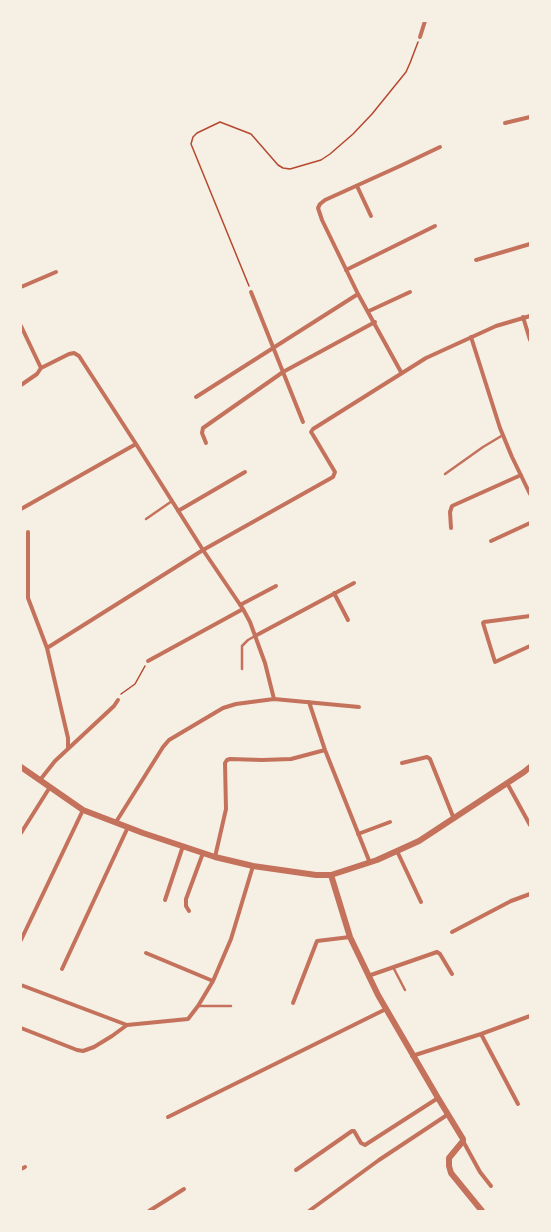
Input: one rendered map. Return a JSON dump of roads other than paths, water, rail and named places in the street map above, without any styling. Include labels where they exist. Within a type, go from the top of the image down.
[{"type":"street","points":[[420,37],[425,21]]},
{"type":"street","points":[[505,123],[530,117]]},
{"type":"street","points":[[401,372],[369,311],[358,294],[322,220],[318,208],[325,200],[440,147]]},
{"type":"street","points":[[357,186],[371,216]]},
{"type":"street","points":[[346,270],[435,226]]},
{"type":"street","points":[[476,260],[530,244]]},
{"type":"street","points":[[21,287],[56,272]]},
{"type":"street","points":[[251,292],[303,422]]},
{"type":"street","points":[[369,311],[410,292]]},
{"type":"street","points":[[196,397],[358,294]]},
{"type":"street","points":[[47,648],[202,550],[333,477],[335,472],[312,431],[401,372],[426,358],[496,326],[530,316]]},
{"type":"street","points":[[523,317],[530,340]]},
{"type":"street","points":[[206,443],[202,434],[203,428],[283,372],[374,322]]},
{"type":"street","points":[[21,326],[41,368]]},
{"type":"street","points":[[471,337],[503,435],[530,494]]},
{"type":"street","points":[[21,385],[37,374],[41,368],[69,354],[74,353],[79,356],[202,550],[243,609],[265,663],[274,699]]},
{"type":"street","points":[[21,509],[136,444]]},
{"type":"street","points":[[178,511],[246,472]]},
{"type":"street","points":[[451,528],[450,512],[452,506],[520,475]]},
{"type":"street","points":[[491,541],[530,523]]},
{"type":"street","points":[[28,532],[28,598],[47,648],[68,738],[68,749]]},
{"type":"street","points":[[255,636],[354,583]]},
{"type":"street","points":[[240,605],[276,586]]},
{"type":"street","points":[[334,593],[348,620]]},
{"type":"street","points":[[148,661],[243,609]]},
{"type":"street","points":[[530,616],[483,623],[495,662],[530,646]]},
{"type":"street","points":[[116,822],[163,747],[169,740],[223,708],[236,704],[274,699],[359,707]]},
{"type":"street","points":[[40,780],[55,761],[114,706],[118,700]]},
{"type":"street","points":[[309,702],[325,750],[370,863]]},
{"type":"street","points":[[215,857],[226,809],[225,764],[227,760],[291,759],[325,750]]},
{"type":"street","points":[[402,763],[427,757],[430,759],[454,818]]},
{"type":"street","points":[[21,767],[84,810],[128,827],[215,857],[253,866],[316,876],[331,875],[370,863],[419,841],[530,767]]},
{"type":"street","points":[[508,783],[530,825]]},
{"type":"street","points":[[21,833],[50,787]]},
{"type":"street","points":[[21,940],[84,810]]},
{"type":"street","points":[[358,834],[390,822]]},
{"type":"street","points":[[62,969],[128,827]]},
{"type":"street","points":[[165,900],[183,846]]},
{"type":"street","points":[[397,851],[421,902]]},
{"type":"street","points":[[189,911],[186,906],[186,899],[203,853]]},
{"type":"street","points":[[21,985],[128,1025],[185,1020],[190,1017],[198,1006],[213,981],[231,939],[253,866]]},
{"type":"street","points":[[331,875],[350,937],[368,976],[412,1056],[480,1172],[491,1186]]},
{"type":"street","points":[[452,932],[511,901],[530,894]]},
{"type":"street","points":[[292,1003],[317,941],[350,937]]},
{"type":"street","points":[[368,976],[437,952],[440,954],[452,974]]},
{"type":"street","points":[[146,953],[213,981]]},
{"type":"street","points":[[168,1117],[386,1009]]},
{"type":"street","points":[[412,1056],[481,1034],[530,1016]]},
{"type":"street","points":[[21,1028],[83,1051],[94,1047],[128,1025]]},
{"type":"street","points":[[481,1034],[518,1104]]},
{"type":"street","points":[[296,1170],[352,1131],[354,1131],[361,1143],[365,1145],[438,1098]]},
{"type":"street","points":[[309,1211],[379,1160],[447,1115]]},
{"type":"street","points":[[463,1141],[449,1158],[449,1166],[451,1172],[482,1211]]},
{"type":"street","points":[[149,1211],[184,1189]]},
{"type":"street","points":[[156,1206],[159,1211]]},
{"type":"lane","points":[[445,474],[483,446],[503,435]]},
{"type":"lane","points":[[146,519],[172,501]]},
{"type":"lane","points":[[242,669],[242,646],[255,636]]},
{"type":"lane","points":[[393,967],[405,990]]},
{"type":"lane","points":[[198,1006],[231,1006]]}]
